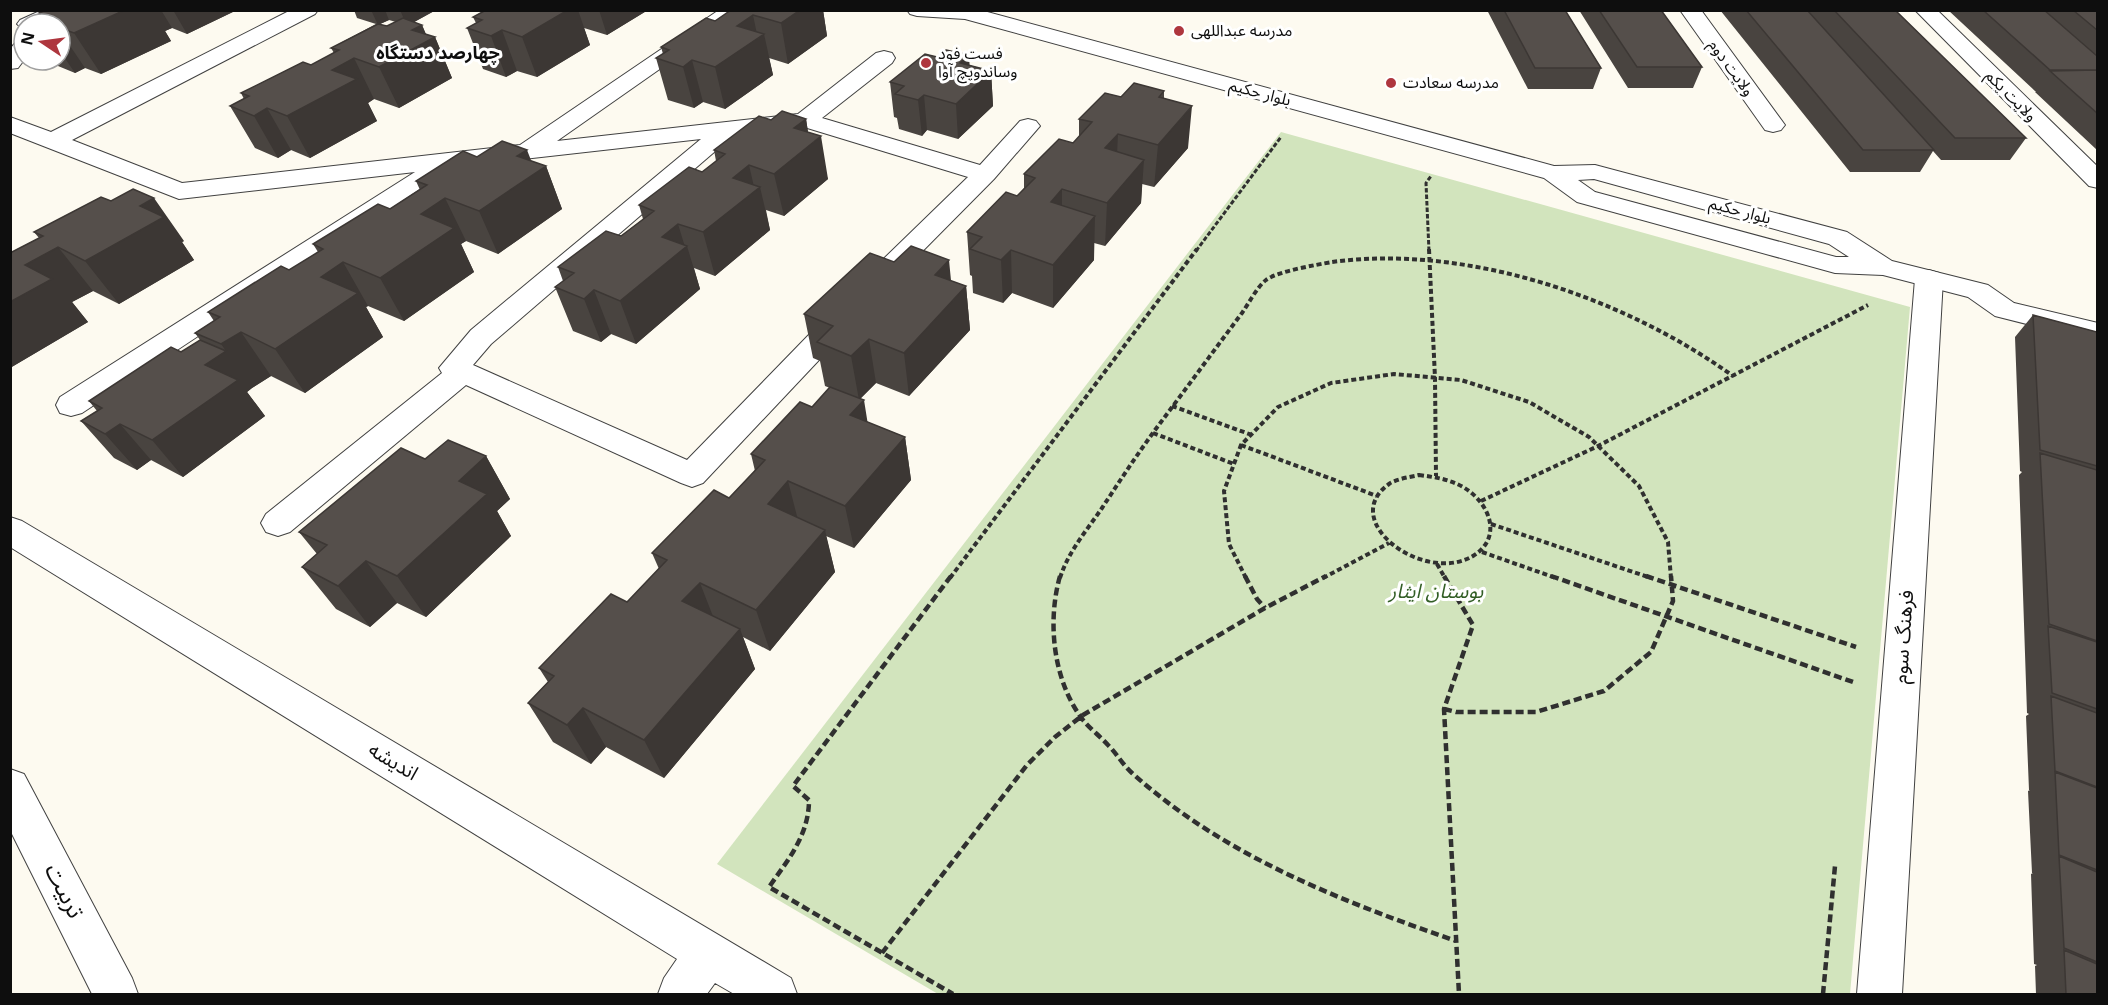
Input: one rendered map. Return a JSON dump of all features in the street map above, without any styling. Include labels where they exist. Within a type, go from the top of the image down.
[{"type":"street","points":[[52,141],[308,10]]},
{"type":"street","points":[[525,152],[734,10]]},
{"type":"street","name":"بلوار حکیم","points":[[917,10],[966,11],[1553,174],[1586,197],[1835,265],[1883,267],[1978,291],[2006,310],[2097,333]]},
{"type":"street","name":"ولایت دوم","points":[[1690,10],[1773,126]]},
{"type":"street","name":"ولایت یکم","points":[[1925,10],[2097,181]]},
{"type":"street","points":[[805,120],[884,58]]},
{"type":"street","points":[[10,124],[179,191],[805,120],[985,174]]},
{"type":"street","points":[[727,129],[481,337],[454,368],[692,475],[861,298],[985,174],[1028,126]]},
{"type":"street","points":[[71,405],[449,160]]},
{"type":"street","name":"فرهنگ سوم","points":[[1879,994],[1929,279]]},
{"type":"street","name":"بلوار حکیم","points":[[1978,291],[2005,287],[2097,309]]},
{"type":"street","points":[[278,523],[464,372]]},
{"type":"street","name":"اندیشه","points":[[10,530],[775,994]]},
{"type":"street","name":"تربیت","points":[[10,787],[106,989]]},
{"type":"street","points":[[680,994],[708,954]]},
{"type":"path","points":[[953,994],[769,887],[794,850],[810,815],[808,800],[793,786],[1288,128]]},
{"type":"path","points":[[1436,168],[1426,183],[1435,378],[1436,477]]},
{"type":"path","points":[[1456,941],[1386,917],[1291,875],[1216,836],[1130,772],[1081,717],[1070,696],[1056,651],[1053,626],[1059,579],[1077,544],[1153,433],[1266,280],[1298,268],[1353,260],[1430,261],[1516,277],[1626,314],[1678,340],[1733,376]]},
{"type":"path","points":[[1481,501],[1598,446],[1870,304]]},
{"type":"path","points":[[1265,608],[1257,599],[1229,544],[1224,491],[1241,445],[1278,407],[1331,382],[1394,374],[1461,380],[1529,402],[1589,437],[1639,486],[1668,542],[1673,601],[1651,652],[1604,691],[1536,712],[1456,712],[1444,709]]},
{"type":"path","points":[[1172,406],[1252,435]]},
{"type":"path","points":[[1153,433],[1234,464]]},
{"type":"path","points":[[1241,445],[1377,496]]},
{"type":"path","points":[[1402,477],[1436,477],[1453,482],[1469,490],[1481,501],[1488,513],[1492,535],[1482,552],[1454,564],[1437,564],[1403,553],[1378,531],[1372,517],[1372,503],[1377,496],[1388,483],[1402,477]]},
{"type":"path","points":[[1491,524],[1856,647]]},
{"type":"path","points":[[882,953],[1027,765],[1055,737],[1081,717],[1265,608],[1389,543]]},
{"type":"path","points":[[1482,552],[1853,682]]},
{"type":"path","points":[[1437,564],[1473,625],[1444,709],[1459,994]]},
{"type":"path","points":[[1855,658],[1857,635]]},
{"type":"path","points":[[1852,693],[1854,670]]},
{"type":"path","points":[[1823,994],[1836,856]]},
{"type":"green space","name":"بوستان ایثار","points":[[1281,132],[1910,307],[1850,994],[938,994],[717,864]]},
{"type":"building","points":[[46,10],[125,10],[74,33],[72,32],[72,12],[41,12]]},
{"type":"building","points":[[486,10],[568,10],[522,37],[502,30],[491,36],[467,28],[482,20],[473,17]]},
{"type":"building","points":[[731,10],[800,10],[781,23],[753,15],[737,26],[764,34],[715,67],[692,60],[683,67],[656,58],[669,50],[661,47],[706,18],[715,21]]},
{"type":"building","points":[[1504,10],[1565,10],[1601,68],[1535,68]]},
{"type":"building","points":[[1599,10],[1661,10],[1702,67],[1637,67]]},
{"type":"building","points":[[1746,10],[1807,10],[1934,150],[1863,150]]},
{"type":"building","points":[[1834,10],[1895,10],[2026,138],[1955,138]]},
{"type":"building","points":[[1983,10],[2044,10],[2097,56],[2097,70],[2050,70]]},
{"type":"building","points":[[2073,10],[2097,10],[2097,30]]},
{"type":"building","points":[[403,18],[422,25],[412,30],[435,37],[379,67],[354,58],[332,70],[357,79],[287,116],[267,108],[254,116],[230,106],[249,96],[241,93],[303,62],[311,65],[339,50],[331,48],[378,24],[387,26]]},
{"type":"building","points":[[946,50],[969,55],[960,63],[991,71],[956,104],[924,95],[918,100],[895,94],[904,86],[890,82],[925,54],[937,57]]},
{"type":"building","points":[[2097,70],[2097,113],[2050,71]]},
{"type":"building","points":[[1134,83],[1164,91],[1159,97],[1192,106],[1158,145],[1118,134],[1105,148],[1144,160],[1107,203],[1062,189],[1051,202],[1095,216],[1053,265],[1011,250],[1001,260],[970,249],[982,237],[967,232],[1006,192],[1017,196],[1035,178],[1024,174],[1059,139],[1073,143],[1092,122],[1079,119],[1105,93],[1121,97]]},
{"type":"building","points":[[782,111],[806,119],[794,128],[821,136],[774,174],[749,165],[733,178],[760,187],[703,232],[678,224],[662,237],[687,246],[620,301],[594,290],[584,299],[555,287],[574,273],[558,267],[606,231],[621,236],[654,211],[639,205],[689,167],[702,172],[725,154],[714,150],[759,116],[771,120]]},
{"type":"building","points":[[502,141],[527,150],[517,156],[546,166],[479,211],[445,198],[421,214],[454,228],[380,278],[343,262],[321,277],[358,293],[275,349],[241,332],[221,344],[195,333],[220,317],[208,312],[281,266],[289,270],[323,249],[313,244],[378,204],[390,209],[427,185],[416,181],[463,151],[477,157]]},
{"type":"building","points":[[133,189],[154,198],[140,206],[164,217],[85,261],[58,247],[25,265],[52,279],[10,302],[10,253],[43,236],[34,232],[101,197],[111,201]]},
{"type":"building","points":[[911,246],[949,260],[935,275],[966,286],[904,353],[869,339],[851,356],[817,342],[833,326],[804,314],[870,253],[894,262]]},
{"type":"building","points":[[2033,315],[2097,332],[2097,466],[2040,450]]},
{"type":"building","points":[[200,340],[226,351],[205,365],[238,380],[152,440],[120,424],[105,434],[81,421],[102,408],[89,401],[171,347],[181,352]]},
{"type":"building","points":[[830,387],[864,400],[850,415],[905,437],[845,506],[788,481],[768,504],[825,530],[756,610],[700,583],[682,601],[740,629],[644,740],[583,708],[567,725],[528,703],[554,676],[539,668],[611,594],[627,602],[667,560],[652,553],[714,490],[729,498],[765,460],[751,454],[800,402],[812,407]]},
{"type":"building","points":[[448,440],[486,456],[459,481],[487,494],[397,576],[366,561],[338,586],[302,567],[327,545],[299,532],[401,448],[425,459]]},
{"type":"building","points":[[2040,453],[2097,470],[2097,641],[2049,624]]},
{"type":"building","points":[[2048,626],[2097,642],[2097,709],[2052,693]]},
{"type":"building","points":[[2051,696],[2097,713],[2097,787],[2055,771]]},
{"type":"building","points":[[2055,772],[2097,788],[2097,870],[2059,855]]},
{"type":"building","points":[[2059,856],[2097,872],[2097,962],[2064,948]]},
{"type":"building","points":[[2064,950],[2097,964],[2097,994],[2066,994]]},
{"type":"place","name":"مدرسه عبداللهی","points":[[1179,31]]},
{"type":"place","name":"فست فود وساندویچ آوا","points":[[926,63]]},
{"type":"place","name":"مدرسه سعادت","points":[[1391,83]]},
{"type":"district","name":"چهارصد دستگاه","points":[[438,53]]}]
